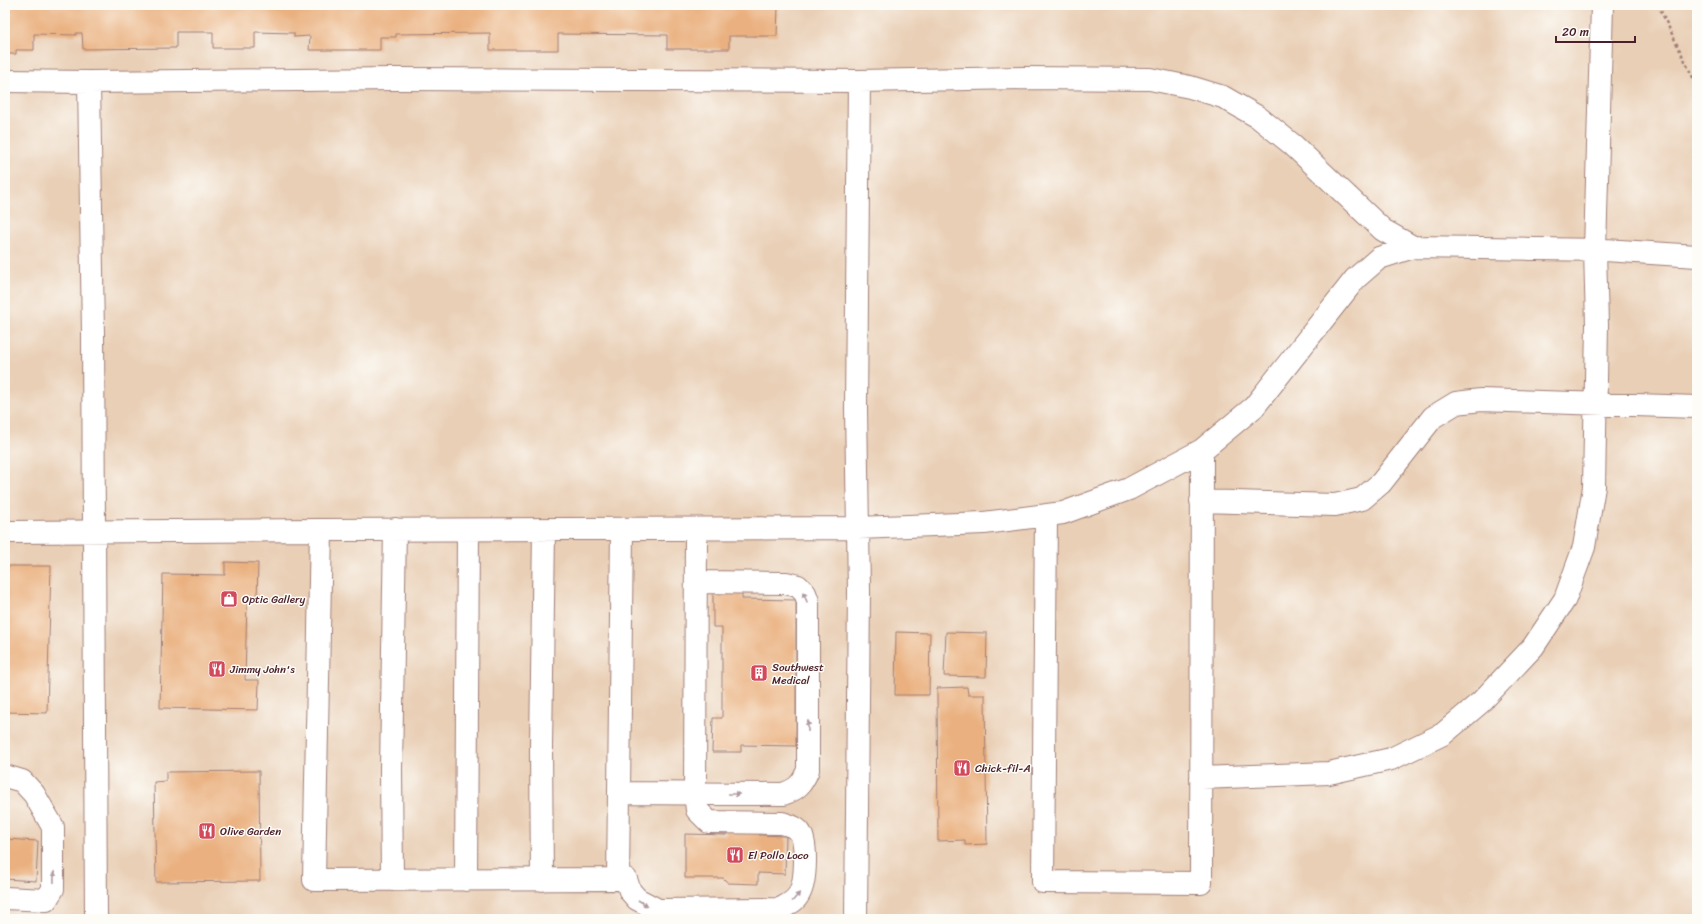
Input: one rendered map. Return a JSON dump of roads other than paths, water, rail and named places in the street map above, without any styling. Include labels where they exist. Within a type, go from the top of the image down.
[{"type":"lane","points":[[1201,778],[1329,773],[1391,759],[1443,734],[1481,702],[1533,647],[1565,599],[1584,547],[1594,487],[1597,325],[1595,250],[1602,5]]},
{"type":"lane","points":[[5,81],[89,82],[389,79],[859,81],[1024,78],[1150,79],[1190,87],[1223,97],[1258,117],[1292,145],[1382,230],[1412,248]]},
{"type":"lane","points":[[856,919],[859,599],[856,401],[859,81]]},
{"type":"lane","points":[[89,82],[94,532],[96,919]]},
{"type":"lane","points":[[5,532],[858,528],[984,523],[1063,513],[1129,489],[1202,450],[1254,407],[1355,279],[1379,258],[1412,248],[1595,250],[1697,256]]},
{"type":"lane","points":[[1201,501],[1335,505],[1362,499],[1381,483],[1433,417],[1456,404],[1481,400],[1596,405],[1697,407]]},
{"type":"lane","points":[[1046,515],[1043,882],[1201,883],[1202,450]]},
{"type":"lane","points":[[392,880],[391,769],[395,529]]},
{"type":"lane","points":[[618,879],[622,529]]},
{"type":"lane","points":[[321,530],[314,880],[626,879],[630,891],[637,899],[658,910],[780,909],[788,905],[800,894],[805,874],[803,837],[799,831],[792,826],[782,823],[709,822],[697,810],[695,794],[696,529]]},
{"type":"lane","points":[[466,880],[468,530]]},
{"type":"lane","points":[[542,880],[541,747],[544,530]]},
{"type":"lane","points":[[619,793],[783,794],[795,790],[803,781],[808,770],[808,601],[805,593],[798,586],[786,583],[696,582]]},
{"type":"lane","points":[[5,776],[22,781],[34,794],[53,828],[53,889],[46,900],[5,898]]},
{"type":"lane","points":[[789,792],[792,826]]},
{"type":"place","name":"Optic Gallery","points":[[229,599]]},
{"type":"place","name":"Jimmy John's","points":[[217,669]]},
{"type":"place","name":"Southwest Medical","points":[[759,673]]},
{"type":"place","name":"Chick-fil-A","points":[[962,768]]},
{"type":"place","name":"Olive Garden","points":[[207,831]]},
{"type":"place","name":"El Pollo Loco","points":[[735,855]]}]
